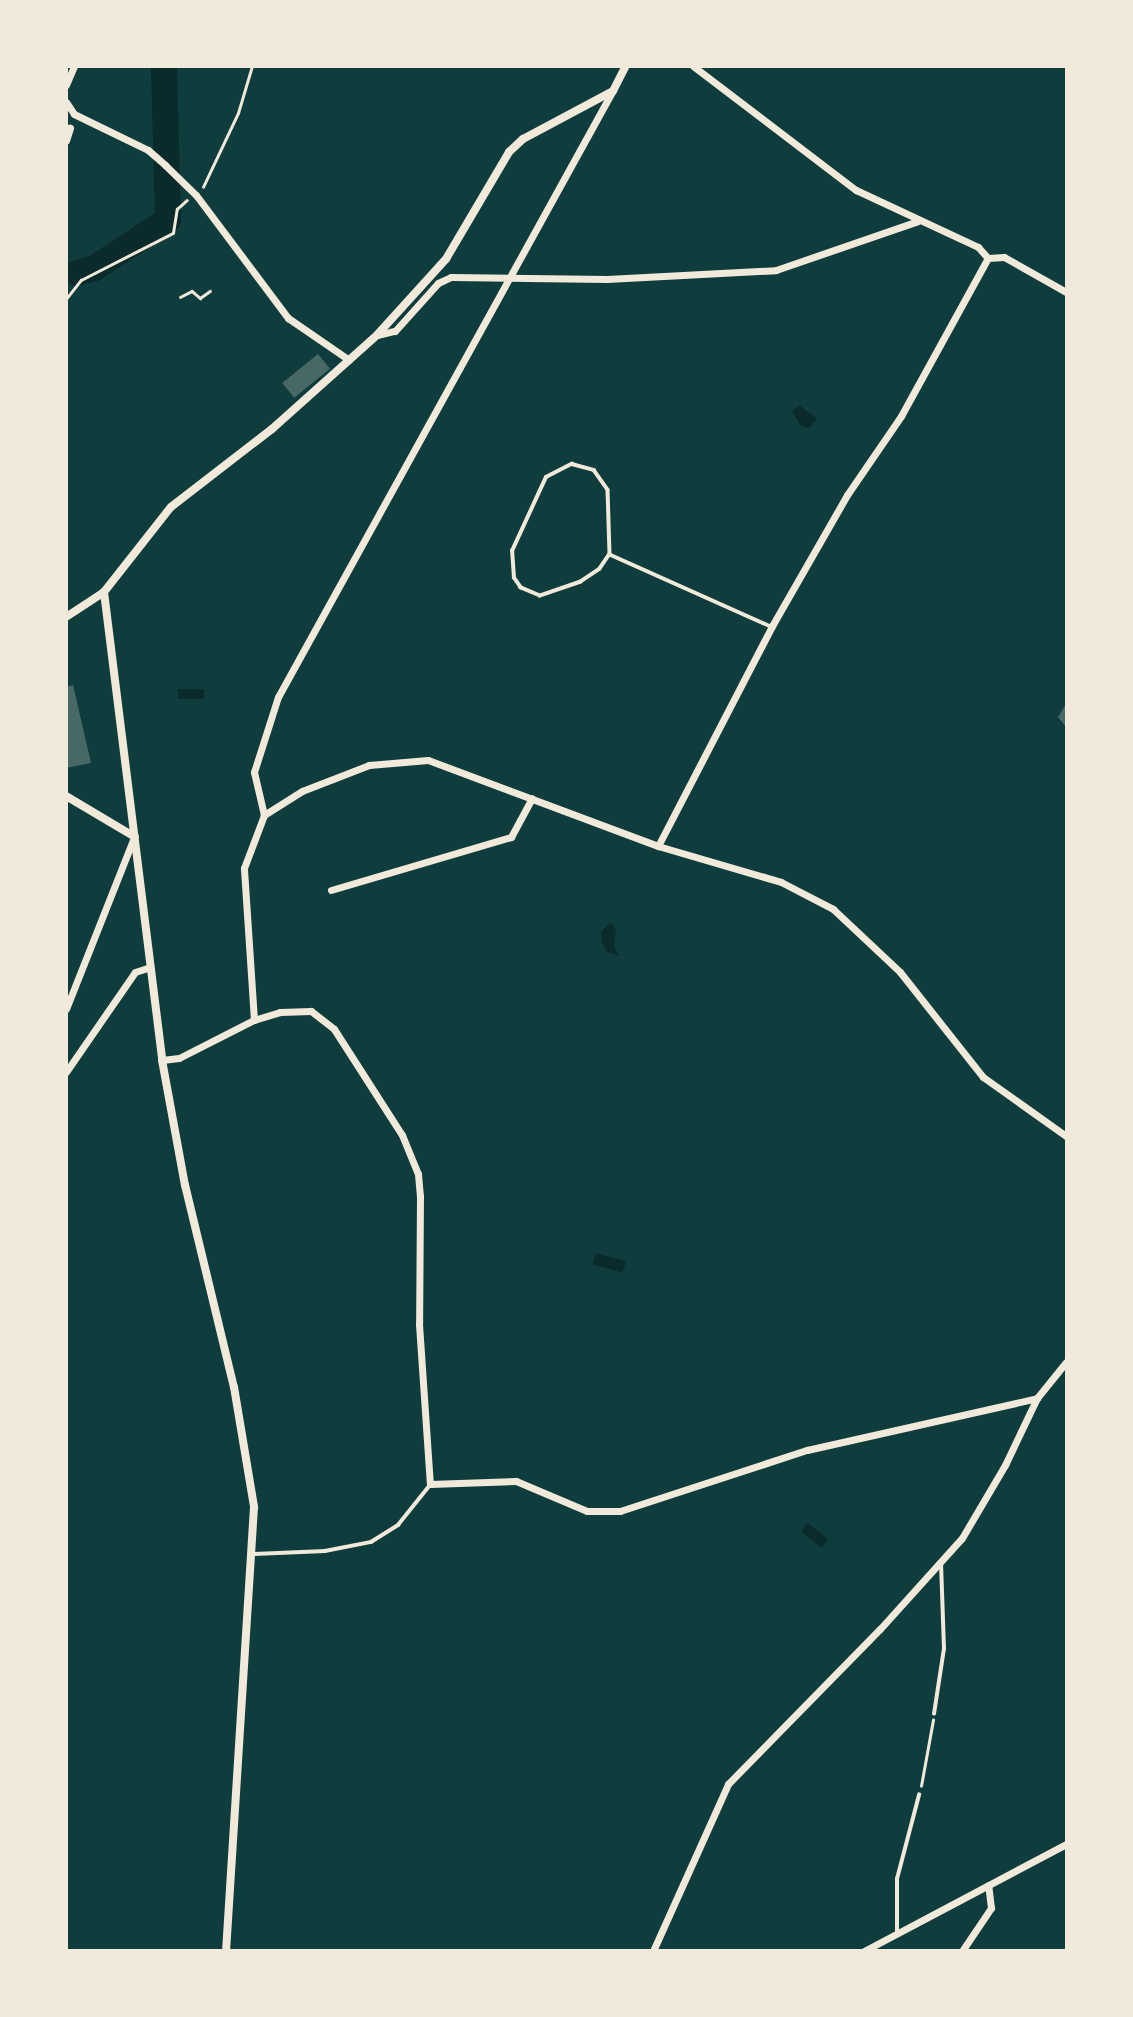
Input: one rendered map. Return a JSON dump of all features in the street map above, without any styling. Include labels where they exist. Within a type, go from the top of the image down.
[{"type":"street","points":[[66,85],[74,66]]},
{"type":"street","points":[[254,1020],[244,868],[264,815],[254,772],[278,696],[626,66]]},
{"type":"street","points":[[693,66],[856,190],[978,247],[988,258]]},
{"type":"street","points":[[66,617],[104,592],[172,508],[272,429],[377,335],[446,259],[509,152],[523,139],[613,91]]},
{"type":"street","points":[[66,102],[74,114],[148,150],[165,165],[193,192],[288,318],[349,360]]},
{"type":"street","points":[[66,141],[74,114]]},
{"type":"street","points":[[377,335],[395,331],[445,279],[607,279],[788,268],[918,221]]},
{"type":"street","points":[[988,258],[1004,257],[1066,292]]},
{"type":"street","points":[[658,846],[772,626],[847,495],[901,416],[988,258]]},
{"type":"street","points":[[104,592],[162,1060],[185,1185],[248,1460],[254,1553],[226,1951]]},
{"type":"street","points":[[264,815],[302,791],[369,765],[400,759],[449,765],[658,846],[781,882],[833,909],[900,972],[984,1077],[1066,1136]]},
{"type":"street","points":[[66,796],[135,837]]},
{"type":"street","points":[[331,890],[511,837],[532,798]]},
{"type":"street","points":[[66,1009],[135,837]]},
{"type":"street","points":[[66,1072],[135,972],[150,967]]},
{"type":"street","points":[[162,1060],[179,1058],[254,1020],[298,1009],[323,1017],[412,1155],[420,1196],[419,1324],[430,1484],[516,1481],[587,1511],[620,1511],[807,1450],[1037,1398]]},
{"type":"street","points":[[653,1951],[728,1784],[941,1563],[976,1518],[1037,1398],[1066,1362]]},
{"type":"street","points":[[864,1951],[1066,1844]]},
{"type":"street","points":[[962,1951],[991,1908],[988,1885]]},
{"type":"lane","points":[[583,465],[603,478],[611,501],[610,554],[600,569],[552,594],[532,593],[514,578],[511,565],[518,532],[546,477],[559,468],[583,465]]},
{"type":"lane","points":[[610,554],[772,626]]},
{"type":"lane","points":[[254,1553],[325,1551],[370,1542],[398,1525],[430,1484]]},
{"type":"lane","points":[[934,1714],[944,1649],[941,1563]]},
{"type":"lane","points":[[897,1933],[897,1879],[919,1796]]},
{"type":"path","points":[[203,187],[238,113],[252,66]]},
{"type":"path","points":[[66,299],[81,280],[173,233],[177,209],[193,192]]},
{"type":"path","points":[[180,297],[192,291],[200,298],[210,291]]},
{"type":"path","points":[[919,1796],[934,1714]]},
{"type":"water","points":[[799,405],[817,419],[809,428],[801,426],[792,412]]},
{"type":"water","points":[[178,689],[204,689],[204,699],[178,699]]},
{"type":"water","points":[[610,923],[616,929],[614,947],[620,956],[607,952],[602,943],[601,932]]},
{"type":"water","points":[[596,1253],[626,1261],[623,1273],[593,1265]]},
{"type":"water","points":[[808,1523],[828,1539],[821,1548],[801,1532]]},
{"type":"building","points":[[318,354],[330,369],[294,398],[282,383]]},
{"type":"building","points":[[73,685],[91,763],[66,768],[66,687]]},
{"type":"building","points":[[1066,704],[1066,727],[1058,717]]},
{"type":"waterway","points":[[77,273],[95,268],[168,220],[164,66]]}]
